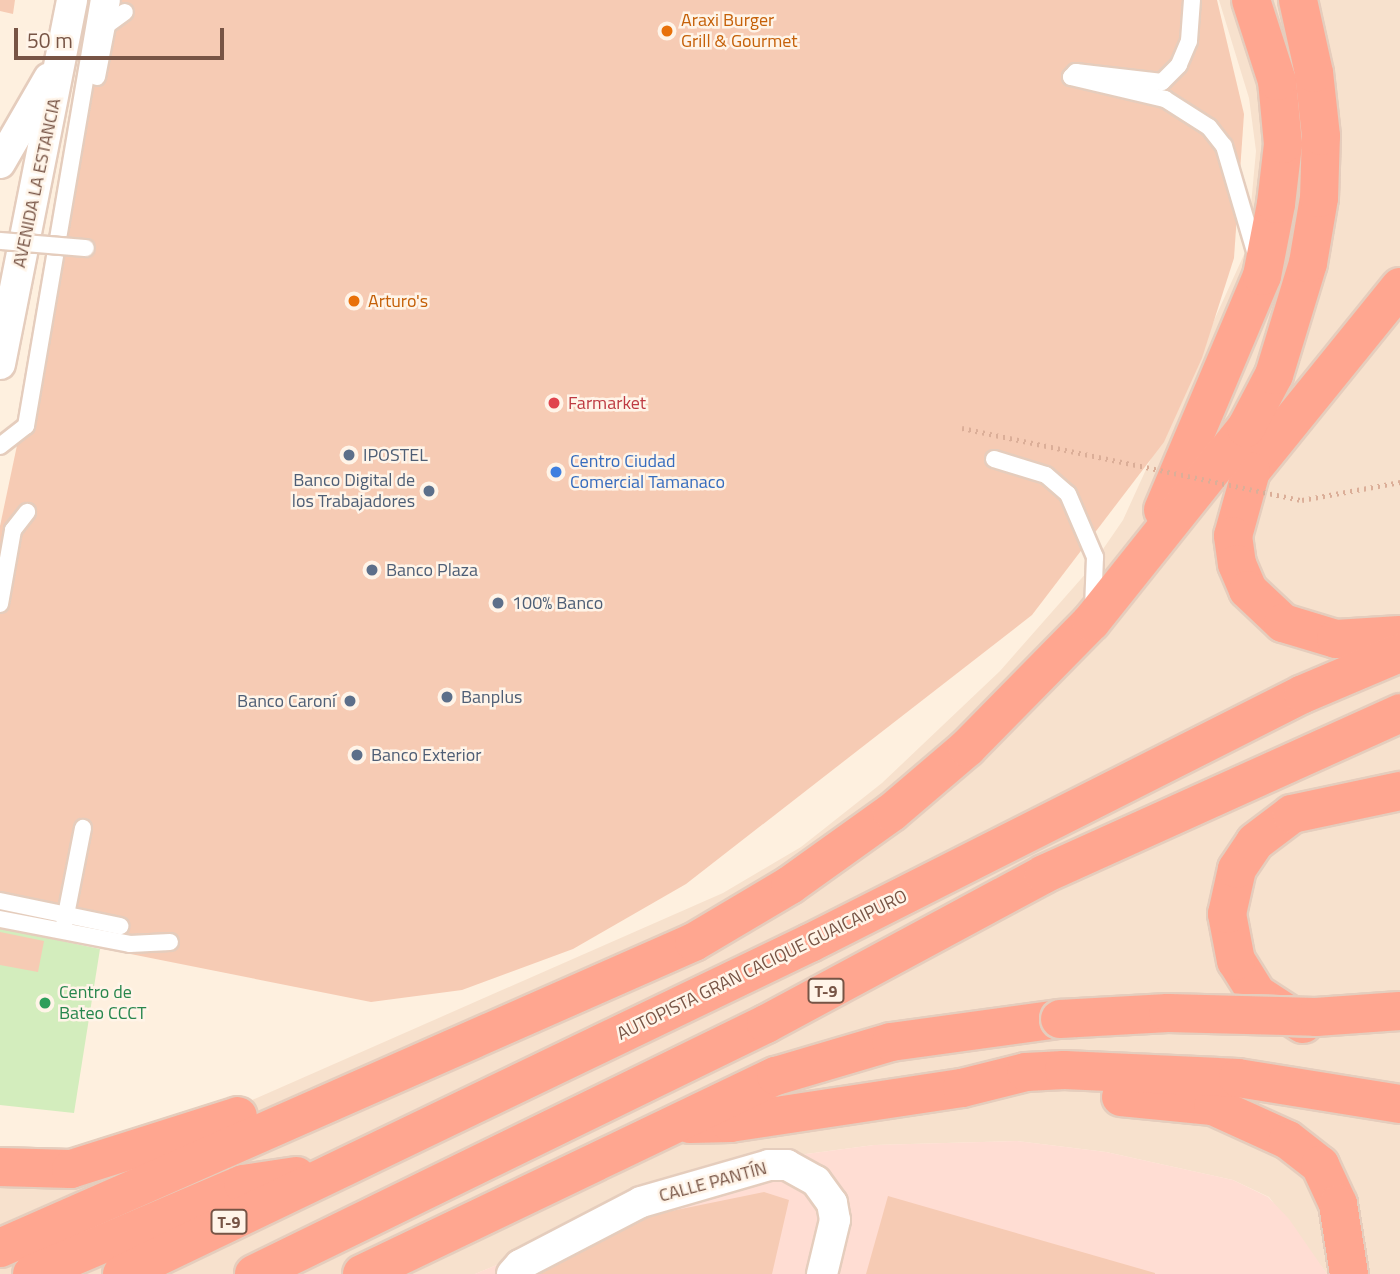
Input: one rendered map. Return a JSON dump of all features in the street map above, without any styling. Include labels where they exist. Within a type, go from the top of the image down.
[{"type":"highway","points":[[1142,557],[1262,276],[1283,144],[1277,80],[1251,0]]},
{"type":"highway","points":[[0,1248],[289,1118],[694,942],[790,885],[892,812],[967,748],[1091,622],[1246,428],[1274,375],[1308,263],[1319,198],[1321,136],[1314,73],[1298,0]]},
{"type":"highway","points":[[1400,287],[1251,471],[1233,536],[1237,564],[1248,590],[1283,623],[1336,639],[1400,635]]},
{"type":"highway","name":"AUTOPISTA GRAN CACIQUE GUAICAIPURO","points":[[122,1274],[810,943],[1303,694],[1400,653]]},
{"type":"highway","name":"T-9","points":[[254,1274],[766,1024],[1045,874],[1400,713]]},
{"type":"highway","points":[[1400,791],[1307,808],[1272,826],[1237,869],[1227,922],[1233,953],[1247,981],[1289,1017],[1311,1026],[1342,1030],[1366,1027],[1400,1012]]},
{"type":"highway","points":[[362,1274],[670,1124],[776,1076],[891,1042],[1060,1019],[1168,1013],[1316,1017],[1400,1012]]},
{"type":"highway","points":[[670,1124],[730,1123],[962,1088],[1026,1072],[1064,1070],[1238,1077],[1400,1104]]},
{"type":"highway","points":[[962,1088],[1031,1097],[1126,1097],[1213,1106],[1250,1119],[1320,1165],[1338,1203],[1349,1274]]},
{"type":"highway","points":[[0,1167],[71,1169],[244,1114],[289,1118]]},
{"type":"highway","points":[[32,1274],[243,1184],[336,1170]]},
{"type":"street","name":"AVENIDA LA ESTANCIA","points":[[0,364],[5,296],[66,44],[72,0]]},
{"type":"street","name":"AVENIDA LA ESTANCIA","points":[[0,163],[66,44]]},
{"type":"street","name":"CALLE PANTÍN","points":[[516,1269],[641,1202],[746,1171],[787,1166],[816,1181],[832,1203],[835,1220],[822,1274]]},
{"type":"lane","points":[[0,446],[26,426],[99,0]]},
{"type":"lane","points":[[68,245],[112,0]]},
{"type":"lane","points":[[1192,0],[1189,41],[1179,65],[1161,82],[1076,72],[1071,77],[1165,99],[1209,127],[1224,146],[1262,276]]},
{"type":"lane","points":[[107,25],[125,12]]},
{"type":"lane","points":[[0,241],[86,248]]},
{"type":"lane","points":[[994,459],[1046,475],[1068,494],[1096,556],[1091,622]]},
{"type":"lane","points":[[0,604],[13,530],[27,512]]},
{"type":"lane","points":[[65,923],[83,828]]},
{"type":"lane","points":[[0,901],[130,944],[170,942]]},
{"type":"lane","points":[[0,919],[120,926]]},
{"type":"path","points":[[962,428],[1302,500],[1400,482]]},
{"type":"shaded area","points":[[1219,0],[1400,0],[1400,1274],[1327,1274],[1269,1197],[1233,1180],[1106,1152],[1017,1141],[874,1145],[806,1154],[633,1208],[475,1274],[0,1274],[0,1154],[161,1140],[723,893],[801,847],[882,783],[1000,671],[1088,571],[1123,520],[1247,248],[1256,151],[1249,98]]},
{"type":"shaded area","points":[[1017,1141],[1106,1152],[1233,1180],[1268,1197],[1289,1219],[1327,1274],[475,1274],[633,1208],[806,1154],[874,1145]]},
{"type":"green space","name":"Centro de Bateo CCCT","points":[[0,928],[100,949],[74,1113],[0,1105]]},
{"type":"building","points":[[0,0],[15,0],[13,14],[0,11]]},
{"type":"building","points":[[111,0],[1217,0],[1244,114],[1234,258],[1202,358],[1164,442],[1032,615],[686,884],[573,949],[462,990],[371,1002],[0,928],[0,526]]},
{"type":"building","points":[[0,932],[44,941],[38,972],[0,965]]},
{"type":"building","points":[[764,1192],[789,1200],[772,1274],[532,1274],[642,1217]]},
{"type":"building","points":[[888,1196],[1155,1273],[1155,1274],[866,1274]]},
{"type":"place","name":"Araxi Burger Grill & Gourmet","points":[[667,31]]},
{"type":"place","name":"Arturo's","points":[[354,301]]},
{"type":"place","name":"Farmarket","points":[[554,403]]},
{"type":"place","name":"IPOSTEL","points":[[349,455]]},
{"type":"place","name":"Centro Ciudad Comercial Tamanaco","points":[[556,472]]},
{"type":"place","name":"Banco Digital de los Trabajadores","points":[[429,491]]},
{"type":"place","name":"Banco Plaza","points":[[372,570]]},
{"type":"place","name":"100% Banco","points":[[498,603]]},
{"type":"place","name":"Banplus","points":[[447,697]]},
{"type":"place","name":"Banco Caroní","points":[[350,701]]},
{"type":"place","name":"Banco Exterior","points":[[357,755]]},
{"type":"place","name":"Centro de Bateo CCCT","points":[[45,1003]]}]
